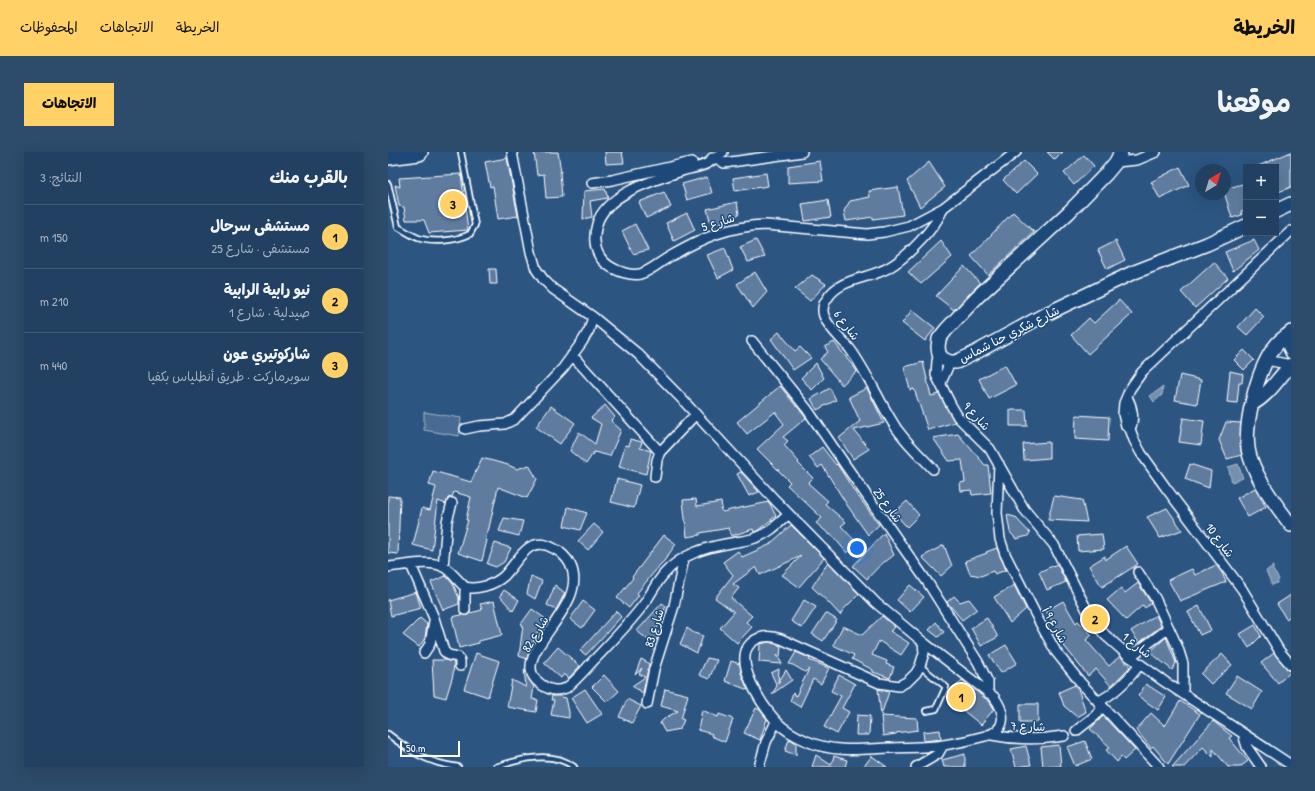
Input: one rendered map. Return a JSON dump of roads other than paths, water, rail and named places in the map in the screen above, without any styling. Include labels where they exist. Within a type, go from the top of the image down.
[{"type":"highway","points":[[388,156],[419,152]]},
{"type":"street","points":[[512,152],[527,234],[536,269],[553,289],[593,317],[638,354],[789,514],[876,603],[988,693],[999,703],[1003,717],[1002,724],[998,731],[992,735],[943,746],[848,750],[835,749],[816,744],[798,737],[776,722],[751,682],[744,663],[744,654],[748,646],[755,640],[763,636],[772,636],[782,639],[879,683],[890,686],[898,686],[908,681],[916,673],[924,653],[923,642]]},
{"type":"street","points":[[592,183],[612,180],[719,155],[724,163],[802,152]]},
{"type":"street","name":"شارع 5","points":[[719,155],[707,164],[649,183],[613,202],[603,212],[598,221],[596,230],[595,241],[597,253],[603,261],[609,266],[620,271],[639,275],[699,241],[737,227],[766,225],[867,234],[884,232],[909,226],[943,208],[1016,152]]},
{"type":"street","points":[[1118,157],[1136,160],[1156,152]]},
{"type":"street","name":"شارع شكري حنا شماس","points":[[1118,157],[1069,212],[977,297],[946,330],[939,339],[938,347],[939,354],[943,359],[950,362],[956,362],[1044,315],[1132,273],[1207,244],[1243,227]]},
{"type":"street","points":[[1279,210],[1291,204]]},
{"type":"street","name":"شارع 6","points":[[932,469],[893,424],[850,350],[832,330],[823,313],[823,306],[827,298],[836,289],[867,275],[888,269],[898,262],[932,228],[943,208]]},
{"type":"street","name":"شارع 10","points":[[1291,231],[1142,372],[1124,403],[1123,414],[1126,426],[1130,429],[1141,453],[1242,590],[1280,652],[1291,665]]},
{"type":"street","points":[[465,429],[479,426],[505,424],[510,422],[552,382],[589,330],[593,317]]},
{"type":"street","points":[[1288,335],[1288,348],[1291,354]]},
{"type":"street","points":[[1288,335],[1278,344],[1267,360],[1257,383],[1247,432],[1249,456],[1263,484],[1291,526]]},
{"type":"street","name":"شارع 25","points":[[752,341],[808,409],[928,583],[978,662],[988,682],[988,693]]},
{"type":"street","name":"شارع 9","points":[[939,354],[936,375],[941,383],[943,391],[958,417],[990,449],[999,463]]},
{"type":"street","points":[[572,355],[660,452]]},
{"type":"street","points":[[1267,360],[1291,365]]},
{"type":"street","points":[[941,383],[950,362]]},
{"type":"street","points":[[1252,404],[1263,396],[1291,365]]},
{"type":"street","points":[[655,477],[657,460],[660,452],[696,414]]},
{"type":"street","name":"شارع 1","points":[[999,463],[1024,509],[1054,544],[1087,610],[1105,635],[1140,664],[1291,765]]},
{"type":"street","name":"شارع 9 أ","points":[[999,463],[998,527],[1000,540],[1005,554],[1037,618],[1056,652],[1080,683],[1159,767]]},
{"type":"street","points":[[443,567],[447,521],[452,503]]},
{"type":"street","name":"شارع 82","points":[[465,587],[477,588],[499,580],[523,552],[541,544],[554,548],[569,562],[574,573],[574,589],[570,599],[554,625],[537,648],[533,658],[531,670],[533,676],[541,685],[552,690],[558,690],[564,688],[575,679],[614,640],[636,614],[664,574],[684,558],[705,548],[757,538],[772,529],[789,514]]},
{"type":"street","name":"شارع 83","points":[[647,704],[654,669],[674,606],[684,558]]},
{"type":"street","points":[[388,567],[430,563],[443,567],[465,587],[465,610]]},
{"type":"street","points":[[412,565],[434,618],[444,651],[448,655],[458,657],[460,666]]},
{"type":"street","points":[[1138,572],[1149,587],[1178,648],[1183,664],[1183,694]]},
{"type":"street","points":[[424,653],[430,644],[434,618]]},
{"type":"street","points":[[1130,657],[1169,628]]},
{"type":"street","points":[[1076,731],[1095,716],[1100,704],[1132,675],[1140,664]]},
{"type":"street","points":[[759,767],[766,742],[776,722]]},
{"type":"street","points":[[1243,734],[1247,747],[1261,767]]},
{"type":"street","name":"شارع 7","points":[[992,735],[1010,739],[1028,740],[1064,736]]},
{"type":"street","points":[[916,767],[938,754],[943,746]]},
{"type":"lane","points":[[388,184],[398,227],[418,238],[437,241],[462,238],[470,234],[475,225],[461,152]]},
{"type":"lane","points":[[920,666],[946,687],[936,709],[926,711]]},
{"type":"lane","points":[[388,734],[408,750],[422,757],[458,767]]},
{"type":"lane","points":[[496,767],[524,759],[548,758],[558,758],[568,762],[574,767]]},
{"type":"place","name":"شاركوتيري عون","points":[[453,204]]},
{"type":"place","name":"نيو رابية الرابية","points":[[1095,619]]},
{"type":"place","name":"مستشفى سرحال","points":[[961,697]]}]
